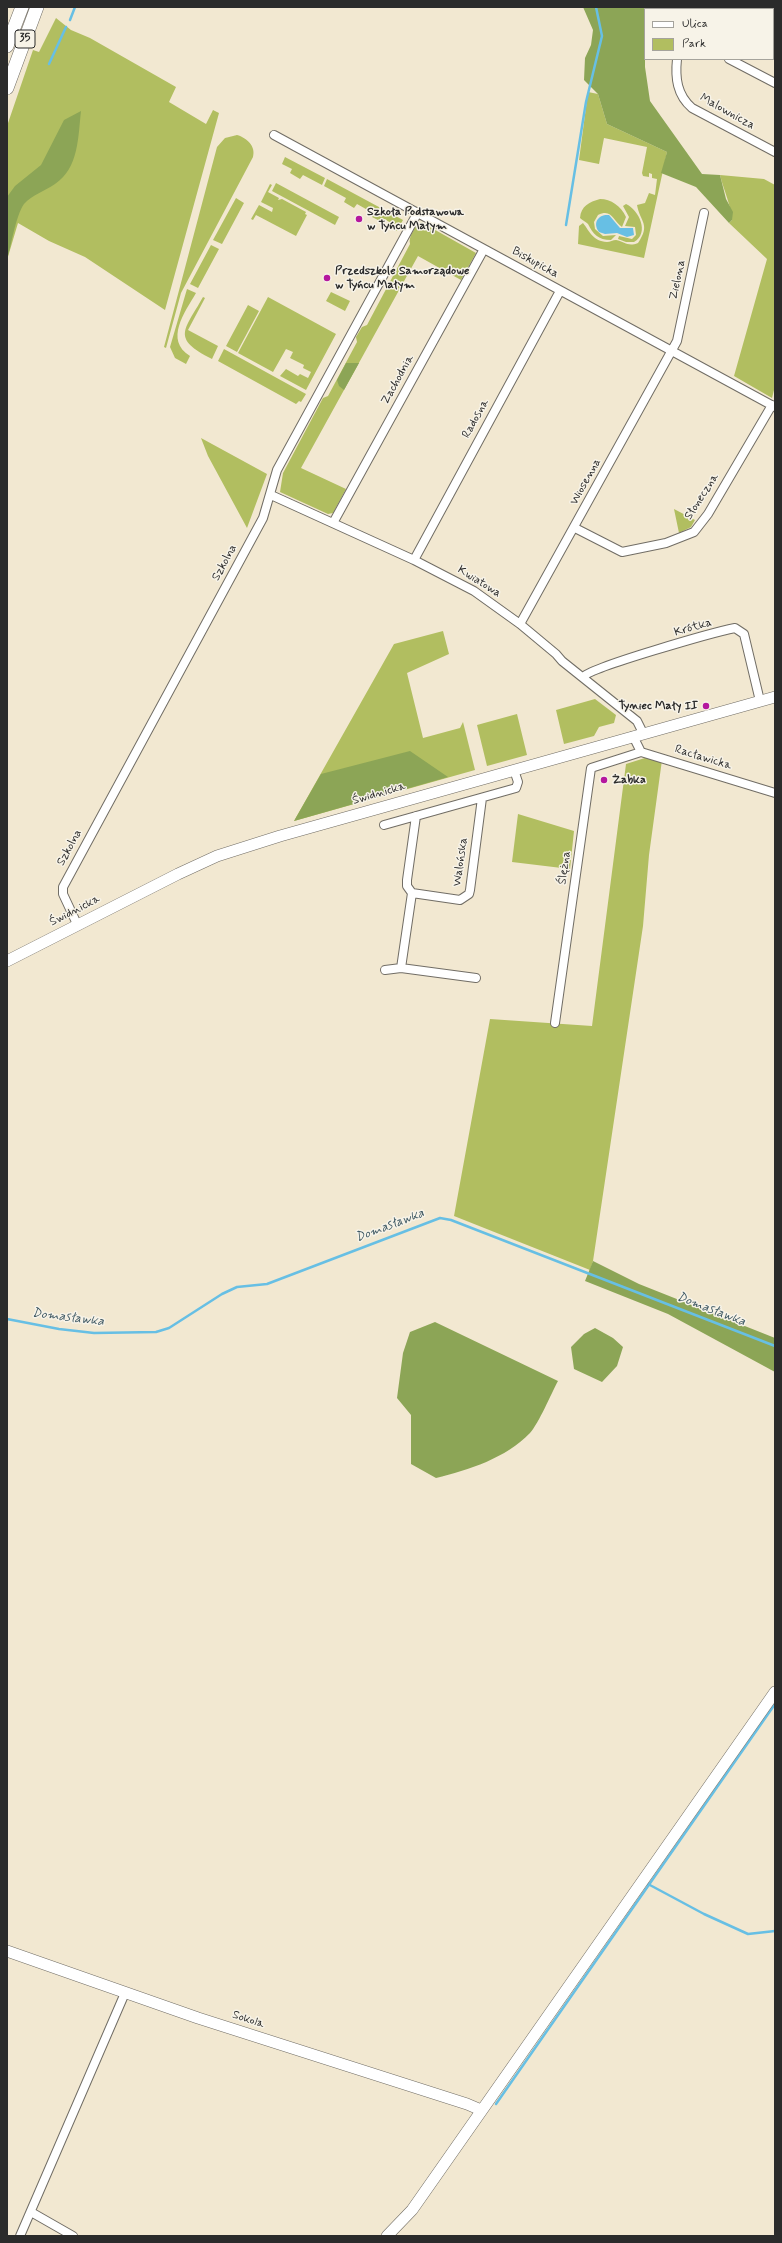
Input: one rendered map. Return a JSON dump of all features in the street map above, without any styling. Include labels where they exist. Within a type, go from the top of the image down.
[{"type":"main road","name":"35","points":[[7,46],[22,7]]},
{"type":"main road","name":"35","points":[[7,88],[36,7]]},
{"type":"street","name":"Malownicza","points":[[677,60],[676,79],[685,102],[692,108],[775,152]]},
{"type":"street","points":[[731,60],[775,83]]},
{"type":"street","name":"Biskupicka","points":[[274,135],[773,406]]},
{"type":"street","name":"Szkolna","points":[[77,924],[63,894],[63,887],[263,518],[271,495],[277,470],[418,212]]},
{"type":"street","name":"Zielona","points":[[673,351],[677,341],[704,212]]},
{"type":"street","name":"Zachodnia","points":[[333,523],[484,249]]},
{"type":"street","name":"Radosna","points":[[414,560],[560,291]]},
{"type":"street","name":"Wiosenna","points":[[520,624],[673,351]]},
{"type":"street","name":"Słoneczna","points":[[575,528],[622,552],[666,544],[694,532],[708,514],[773,406]]},
{"type":"street","name":"Kwiatowa","points":[[271,495],[414,560],[474,591],[520,624],[556,654],[562,661],[637,721],[638,735]]},
{"type":"street","name":"Krótka","points":[[583,677],[587,672],[614,663],[735,628],[744,634],[760,701]]},
{"type":"street","name":"Świdnicka","points":[[7,961],[77,924],[217,856],[280,836],[775,697]]},
{"type":"street","points":[[638,735],[641,752]]},
{"type":"street","name":"Racławicka","points":[[641,752],[775,794]]},
{"type":"street","name":"Ślężna","points":[[555,1023],[591,768],[641,752]]},
{"type":"street","points":[[384,825],[516,788],[518,782],[514,770]]},
{"type":"street","name":"Walońska","points":[[412,893],[460,900],[469,894],[482,798]]},
{"type":"street","points":[[401,968],[412,893],[407,886],[407,880],[416,816]]},
{"type":"street","points":[[385,970],[401,968],[476,978]]},
{"type":"street","points":[[387,2236],[412,2210],[775,1692]]},
{"type":"street","name":"Sokola","points":[[7,1951],[125,1993],[482,2110]]},
{"type":"street","points":[[20,2236],[125,1993]]},
{"type":"street","points":[[31,2212],[73,2236]]},
{"type":"green space","points":[[583,7],[654,7],[644,8],[644,60],[650,101],[702,174],[720,175],[726,199],[733,212],[732,220],[729,223],[696,187],[661,173],[667,152],[607,124],[598,94],[584,80],[585,58],[591,45],[593,30]]},
{"type":"green space","points":[[56,18],[71,30],[90,38],[176,87],[169,102],[206,124],[213,110],[219,113],[165,310],[85,257],[49,241],[18,223],[7,260],[7,126],[33,50],[39,52]]},
{"type":"green space","points":[[588,92],[598,94],[607,124],[667,152],[644,258],[578,244],[579,226],[583,223],[592,236],[598,240],[607,242],[616,240],[629,244],[638,243],[644,231],[644,223],[638,211],[637,205],[645,203],[649,193],[655,195],[657,179],[652,178],[652,174],[649,173],[649,177],[643,176],[642,173],[647,147],[604,138],[599,164],[579,160]]},
{"type":"green space","points":[[81,111],[76,151],[69,170],[55,184],[31,198],[24,204],[16,223],[7,260],[7,197],[15,186],[41,165],[64,120]]},
{"type":"green space","points":[[237,135],[250,143],[254,153],[253,157],[181,293],[166,348],[164,347],[217,147],[225,138]]},
{"type":"green space","points":[[285,157],[325,178],[322,185],[303,175],[300,179],[290,173],[292,169],[282,164]]},
{"type":"green space","points":[[720,175],[764,179],[775,185],[775,386],[772,398],[734,376],[767,259],[729,223],[732,220],[729,203]]},
{"type":"green space","points":[[327,179],[403,220],[397,231],[393,229],[395,225],[384,219],[382,222],[372,217],[373,213],[357,204],[354,208],[344,202],[346,198],[324,186]]},
{"type":"green space","points":[[276,183],[339,217],[335,225],[272,191]]},
{"type":"green space","points":[[270,184],[272,185],[268,192],[279,198],[278,200],[282,199],[306,212],[305,214],[307,215],[296,236],[256,215],[253,220],[251,219],[259,205],[272,212],[273,208],[261,202]]},
{"type":"green space","points":[[236,198],[244,203],[222,244],[213,240]]},
{"type":"green space","points":[[600,199],[608,200],[615,204],[626,217],[622,227],[609,214],[603,213],[598,215],[594,222],[595,229],[603,236],[616,235],[611,240],[606,240],[596,236],[588,224],[580,218],[582,210],[586,205]]},
{"type":"green space","points":[[626,204],[635,211],[641,222],[641,233],[639,238],[634,242],[626,242],[618,239],[619,236],[632,239],[636,235],[635,227],[625,226],[629,217],[623,206]]},
{"type":"green space","points":[[421,222],[476,253],[461,280],[418,256],[301,468],[346,489],[333,513],[328,514],[280,492],[283,473],[323,398],[328,396],[357,342],[356,337],[362,327],[367,325],[410,244],[412,232]]},
{"type":"green space","points":[[211,245],[219,249],[198,288],[190,284]]},
{"type":"green space","points":[[187,289],[196,293],[182,317],[179,326],[178,342],[182,349],[190,356],[186,364],[175,358],[170,347]]},
{"type":"green space","points":[[331,292],[350,301],[345,311],[326,301]]},
{"type":"green space","points":[[203,297],[205,298],[188,330],[218,346],[212,359],[199,352],[191,345],[186,339],[185,333],[191,318]]},
{"type":"green space","points":[[268,297],[336,334],[306,390],[280,376],[286,369],[298,376],[300,374],[308,378],[311,372],[303,368],[304,365],[290,358],[293,352],[286,349],[273,372],[238,353]]},
{"type":"green space","points":[[248,305],[259,311],[237,352],[226,346]]},
{"type":"green space","points":[[224,349],[306,394],[301,402],[299,401],[296,404],[218,361]]},
{"type":"green space","points":[[346,363],[359,363],[344,390],[339,386],[337,380]]},
{"type":"green space","points":[[201,438],[267,474],[247,528],[208,456]]},
{"type":"green space","points":[[674,509],[695,520],[691,527],[679,533]]},
{"type":"green space","points":[[443,631],[449,654],[407,673],[423,738],[460,728],[463,722],[475,770],[294,821],[394,644]]},
{"type":"green space","points":[[595,699],[616,715],[614,723],[599,727],[594,736],[564,744],[556,710]]},
{"type":"green space","points":[[517,714],[527,755],[487,766],[477,725]]},
{"type":"green space","points":[[410,751],[448,777],[294,821],[321,774]]},
{"type":"green space","points":[[648,757],[662,760],[649,855],[643,926],[593,1261],[590,1270],[454,1216],[490,1019],[592,1026],[626,764]]},
{"type":"green space","points":[[518,814],[574,831],[570,869],[512,862]]},
{"type":"green space","points":[[593,1261],[639,1284],[775,1338],[775,1372],[668,1314],[585,1281]]},
{"type":"green space","points":[[435,1322],[558,1381],[534,1428],[520,1442],[486,1462],[436,1478],[411,1464],[411,1415],[397,1398],[403,1353],[410,1332]]},
{"type":"green space","points":[[595,1328],[613,1338],[623,1347],[617,1366],[602,1382],[574,1369],[571,1347],[584,1334]]},
{"type":"water","points":[[609,215],[620,228],[633,228],[634,235],[627,237],[617,233],[605,234],[599,232],[596,222],[600,217]]},
{"type":"waterway","points":[[70,20],[75,7]]},
{"type":"waterway","points":[[566,225],[586,102],[602,36],[596,7]]},
{"type":"waterway","points":[[49,64],[66,27]]},
{"type":"waterway","name":"Domasławka","points":[[7,1319],[59,1329],[94,1333],[156,1332],[169,1328],[222,1294],[237,1287],[267,1284],[440,1218],[451,1220],[775,1346]]},
{"type":"waterway","points":[[496,2104],[775,1704]]},
{"type":"waterway","points":[[648,1884],[704,1914],[748,1934],[775,1931]]},
{"type":"place","name":"Szkoła Podstawowa w Tyńcu Małym","points":[[359,219]]},
{"type":"place","name":"Przedszkole Samorządowe w Tyńcu Małym","points":[[327,278]]},
{"type":"place","name":"Tyniec Mały II","points":[[706,706]]},
{"type":"place","name":"Żabka","points":[[604,780]]}]
